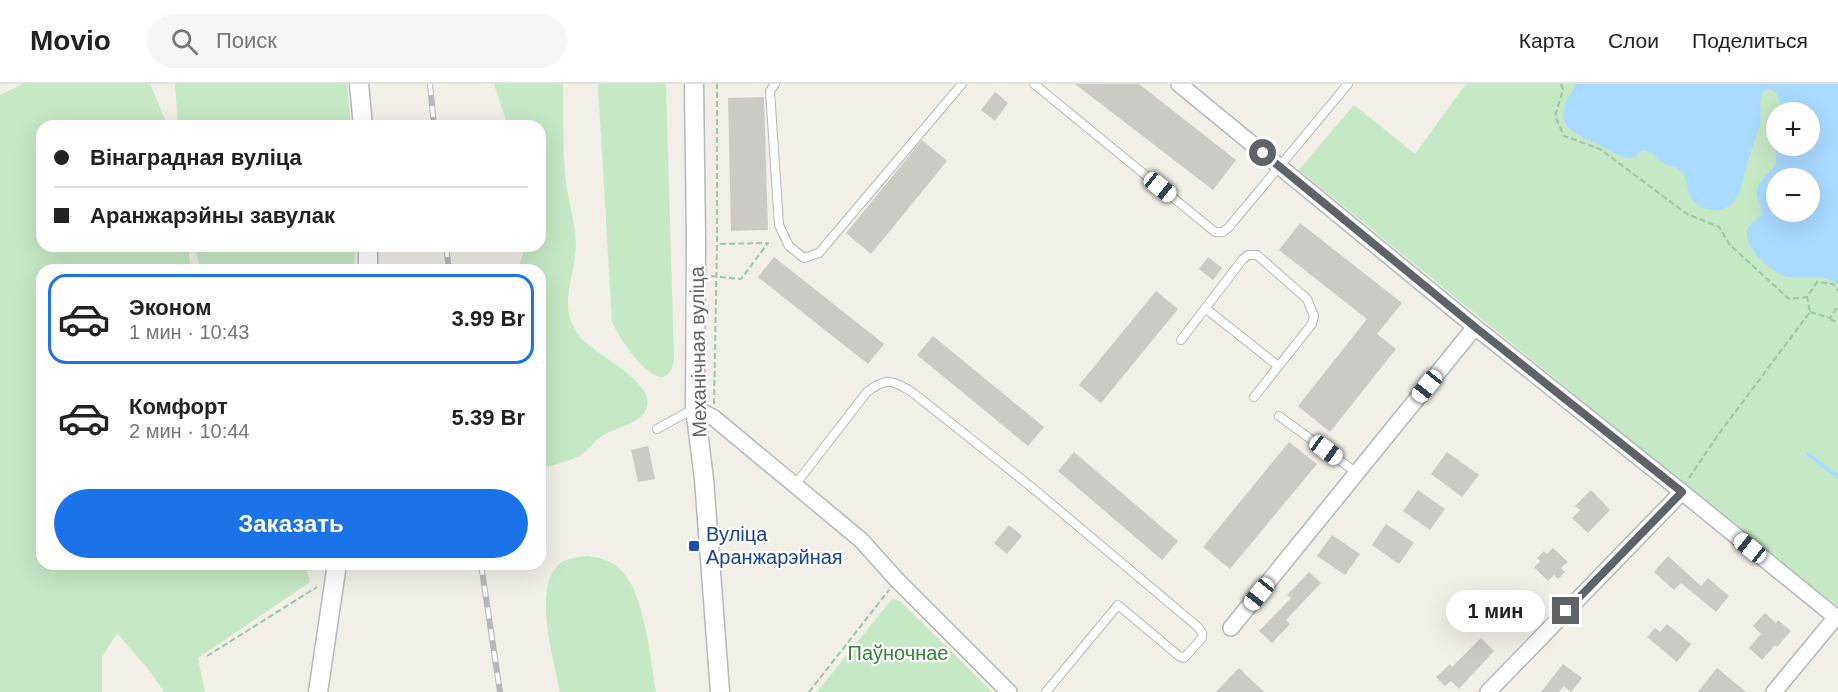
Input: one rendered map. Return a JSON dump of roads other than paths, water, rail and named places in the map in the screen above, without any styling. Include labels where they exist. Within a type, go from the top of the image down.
[{"type":"street","points":[[359,84],[362,120]]},
{"type":"street","name":"Механічная вуліца","points":[[694,84],[695,408],[704,479],[720,692]]},
{"type":"street","points":[[1179,84],[1475,327],[1837,618],[1774,692]]},
{"type":"street","points":[[1231,628],[1475,327]]},
{"type":"street","points":[[695,408],[714,418],[861,540],[897,580],[1009,692]]},
{"type":"street","points":[[1488,692],[1682,492]]},
{"type":"street","points":[[318,692],[336,570]]},
{"type":"lane","points":[[775,84],[770,91],[778,225],[789,246],[804,258],[819,253],[962,84]]},
{"type":"lane","points":[[1034,84],[1215,232],[1223,232],[1229,227],[1348,84]]},
{"type":"lane","points":[[1180,340],[1243,259],[1248,255],[1257,255],[1307,299],[1314,316],[1312,324],[1254,397]]},
{"type":"lane","points":[[1205,308],[1278,366]]},
{"type":"lane","points":[[794,486],[867,392],[879,383],[895,382],[912,392],[1035,490],[1198,627],[1202,633],[1202,638],[1184,658],[1118,605],[1046,692]]},
{"type":"lane","points":[[657,429],[695,408]]},
{"type":"lane","points":[[1279,416],[1357,473]]},
{"type":"water","points":[[1576,84],[1838,84],[1838,284],[1826,279],[1794,278],[1782,275],[1761,259],[1747,238],[1749,226],[1762,214],[1757,190],[1766,176],[1766,222],[1820,222],[1820,168],[1772,168],[1776,156],[1820,156],[1820,102],[1780,102],[1776,93],[1769,89],[1762,93],[1760,125],[1739,193],[1731,205],[1713,210],[1695,203],[1688,192],[1686,178],[1682,172],[1661,162],[1651,152],[1642,150],[1634,158],[1624,157],[1572,131],[1563,114],[1566,102]]},
{"type":"waterway","points":[[1808,454],[1838,477]]},
{"type":"railway","points":[[430,84],[433,120]]},
{"type":"railway","points":[[447,252],[448,264]]},
{"type":"railway","points":[[482,570],[500,692]]},
{"type":"place","name":"Вуліца Аранжарэйная","points":[[694,546]]},
{"type":"park label","name":"Паўночнае","points":[[898,653]]}]
